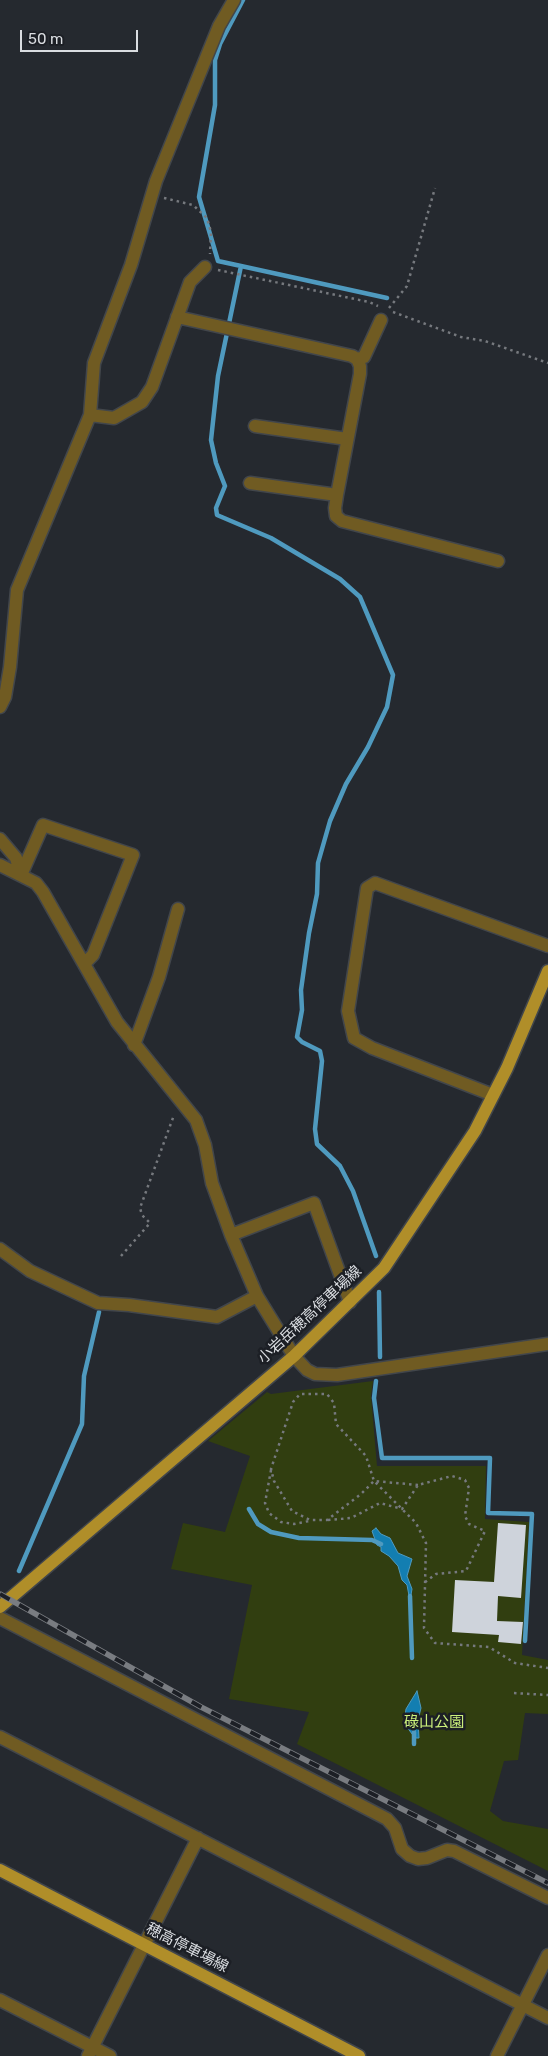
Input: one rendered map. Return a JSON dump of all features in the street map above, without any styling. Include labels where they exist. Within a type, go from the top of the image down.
[{"type":"main road","name":"小岩岳穂高停車場線","points":[[0,1607],[294,1356],[384,1268],[475,1131],[548,971]]},
{"type":"main road","name":"穂高停車場線","points":[[0,1870],[359,2056]]},
{"type":"street","points":[[0,707],[5,697],[10,667],[17,590],[90,415],[94,363],[131,265],[151,195],[210,47],[234,0]]},
{"type":"street","points":[[90,415],[114,418],[142,402],[152,387],[190,282],[209,264]]},
{"type":"street","points":[[357,359],[364,357],[384,315]]},
{"type":"street","points":[[177,318],[352,356],[357,359],[360,366],[360,374],[337,495],[336,516],[342,521],[498,561]]},
{"type":"street","points":[[255,426],[347,439]]},
{"type":"street","points":[[250,483],[337,495]]},
{"type":"street","points":[[21,875],[43,825],[133,855],[93,955],[85,963]]},
{"type":"street","points":[[0,839],[16,858],[21,875]]},
{"type":"street","points":[[0,865],[36,883],[43,892],[85,963],[103,1000],[134,1045],[196,1120],[202,1131],[212,1183],[231,1235],[257,1296],[294,1356],[307,1370],[315,1374],[337,1375],[548,1344]]},
{"type":"street","points":[[493,1095],[372,1048],[354,1038],[348,1011],[367,888],[375,883],[548,946]]},
{"type":"street","points":[[134,1045],[139,1036],[159,976],[178,909]]},
{"type":"street","points":[[231,1235],[314,1203],[350,1302]]},
{"type":"street","points":[[0,1249],[30,1271],[98,1304],[129,1305],[217,1317],[257,1296]]},
{"type":"street","points":[[0,1618],[387,1820],[395,1828],[402,1849],[410,1856],[427,1858],[447,1850],[454,1851],[548,1898]]},
{"type":"street","points":[[0,1737],[548,2018]]},
{"type":"street","points":[[90,2051],[198,1838]]},
{"type":"street","points":[[497,2056],[548,1955]]},
{"type":"street","points":[[0,2000],[90,2051],[110,2056]]},
{"type":"path","points":[[384,315],[407,286],[435,188]]},
{"type":"path","points":[[151,195],[193,205],[207,218],[211,232],[209,264],[368,302],[384,315],[461,337],[485,341],[548,363]]},
{"type":"path","points":[[121,1256],[150,1222],[142,1215],[140,1208],[180,1100]]},
{"type":"path","points":[[402,1509],[380,1503],[351,1518],[310,1520],[294,1524],[281,1522],[269,1513],[265,1503],[271,1469],[293,1402],[300,1394],[326,1394],[334,1403],[336,1424],[366,1456],[374,1481],[402,1509],[416,1523],[426,1543],[424,1628],[435,1643],[489,1647],[515,1663],[548,1668]]},
{"type":"path","points":[[271,1469],[274,1481],[292,1511],[310,1520]]},
{"type":"path","points":[[374,1481],[418,1485],[452,1476],[465,1480],[469,1488],[465,1516],[469,1524],[485,1531],[466,1572],[436,1574],[424,1583]]},
{"type":"path","points":[[327,1520],[361,1494],[374,1481]]},
{"type":"path","points":[[402,1509],[418,1485]]},
{"type":"path","points":[[514,1694],[548,1695]]},
{"type":"green space","name":"碌山公園","points":[[373,1381],[371,1396],[377,1466],[486,1466],[485,1519],[529,1522],[522,1655],[548,1660],[548,1714],[525,1713],[518,1760],[504,1761],[490,1811],[503,1821],[548,1829],[548,1871],[297,1744],[309,1712],[229,1699],[252,1585],[171,1569],[183,1523],[225,1532],[250,1456],[208,1441],[267,1392],[271,1394]]},
{"type":"water","points":[[376,1528],[381,1534],[390,1538],[398,1553],[412,1559],[407,1576],[412,1589],[410,1601],[407,1585],[402,1580],[398,1566],[377,1545],[372,1531]]},
{"type":"water","points":[[417,1691],[421,1708],[418,1720],[419,1738],[415,1738],[404,1723],[406,1709]]},
{"type":"building","points":[[498,1523],[526,1525],[521,1598],[498,1596],[497,1621],[523,1622],[521,1644],[498,1642],[499,1635],[452,1632],[455,1580],[494,1582]]},
{"type":"waterway","points":[[243,0],[220,44],[215,60],[215,105],[199,197],[218,261],[241,266],[218,376],[211,440],[216,463],[225,486],[216,508],[217,515],[271,538],[340,579],[360,597],[393,675],[387,707],[368,747],[346,784],[330,821],[318,863],[317,894],[301,990],[302,1010],[297,1037],[302,1042],[320,1051],[322,1061],[315,1129],[317,1144],[340,1166],[353,1191],[376,1256]]},
{"type":"waterway","points":[[241,266],[387,298]]},
{"type":"waterway","points":[[379,1292],[380,1357]]},
{"type":"waterway","points":[[19,1571],[82,1424],[84,1376],[99,1312]]},
{"type":"waterway","points":[[376,1381],[374,1398],[382,1458],[490,1458],[488,1513],[532,1514],[525,1641]]},
{"type":"waterway","points":[[249,1509],[258,1524],[271,1532],[299,1538],[372,1540],[381,1544]]},
{"type":"waterway","points":[[410,1596],[412,1658]]},
{"type":"waterway","points":[[414,1732],[414,1744]]},
{"type":"railway","points":[[0,1594],[201,1707],[548,1883]]}]
